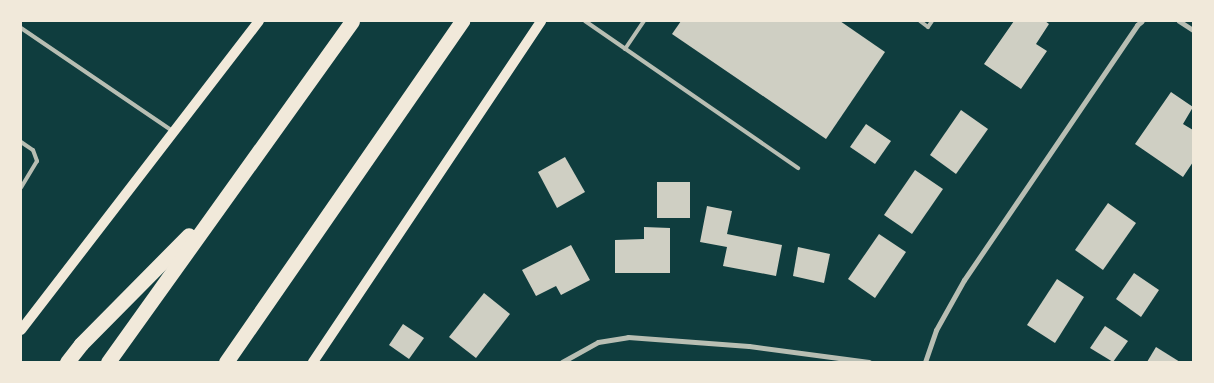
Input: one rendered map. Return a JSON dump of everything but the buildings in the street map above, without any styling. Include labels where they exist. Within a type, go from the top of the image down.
[{"type":"highway","points":[[108,362],[352,21]]},
{"type":"highway","points":[[226,362],[462,21]]},
{"type":"highway","points":[[67,362],[81,344],[220,204]]},
{"type":"main road","points":[[21,330],[259,21]]},
{"type":"main road","points":[[313,362],[541,21]]},
{"type":"street","points":[[925,362],[936,330],[964,280],[1131,33],[1142,21]]},
{"type":"street","points":[[1179,21],[1193,30]]},
{"type":"street","points":[[562,362],[598,342],[628,337],[749,346],[869,362]]},
{"type":"lane","points":[[584,21],[798,168]]},
{"type":"lane","points":[[625,49],[644,21]]},
{"type":"lane","points":[[920,21],[928,27],[932,21]]},
{"type":"lane","points":[[21,28],[174,132]]},
{"type":"lane","points":[[21,142],[33,150],[38,161],[21,188]]}]
